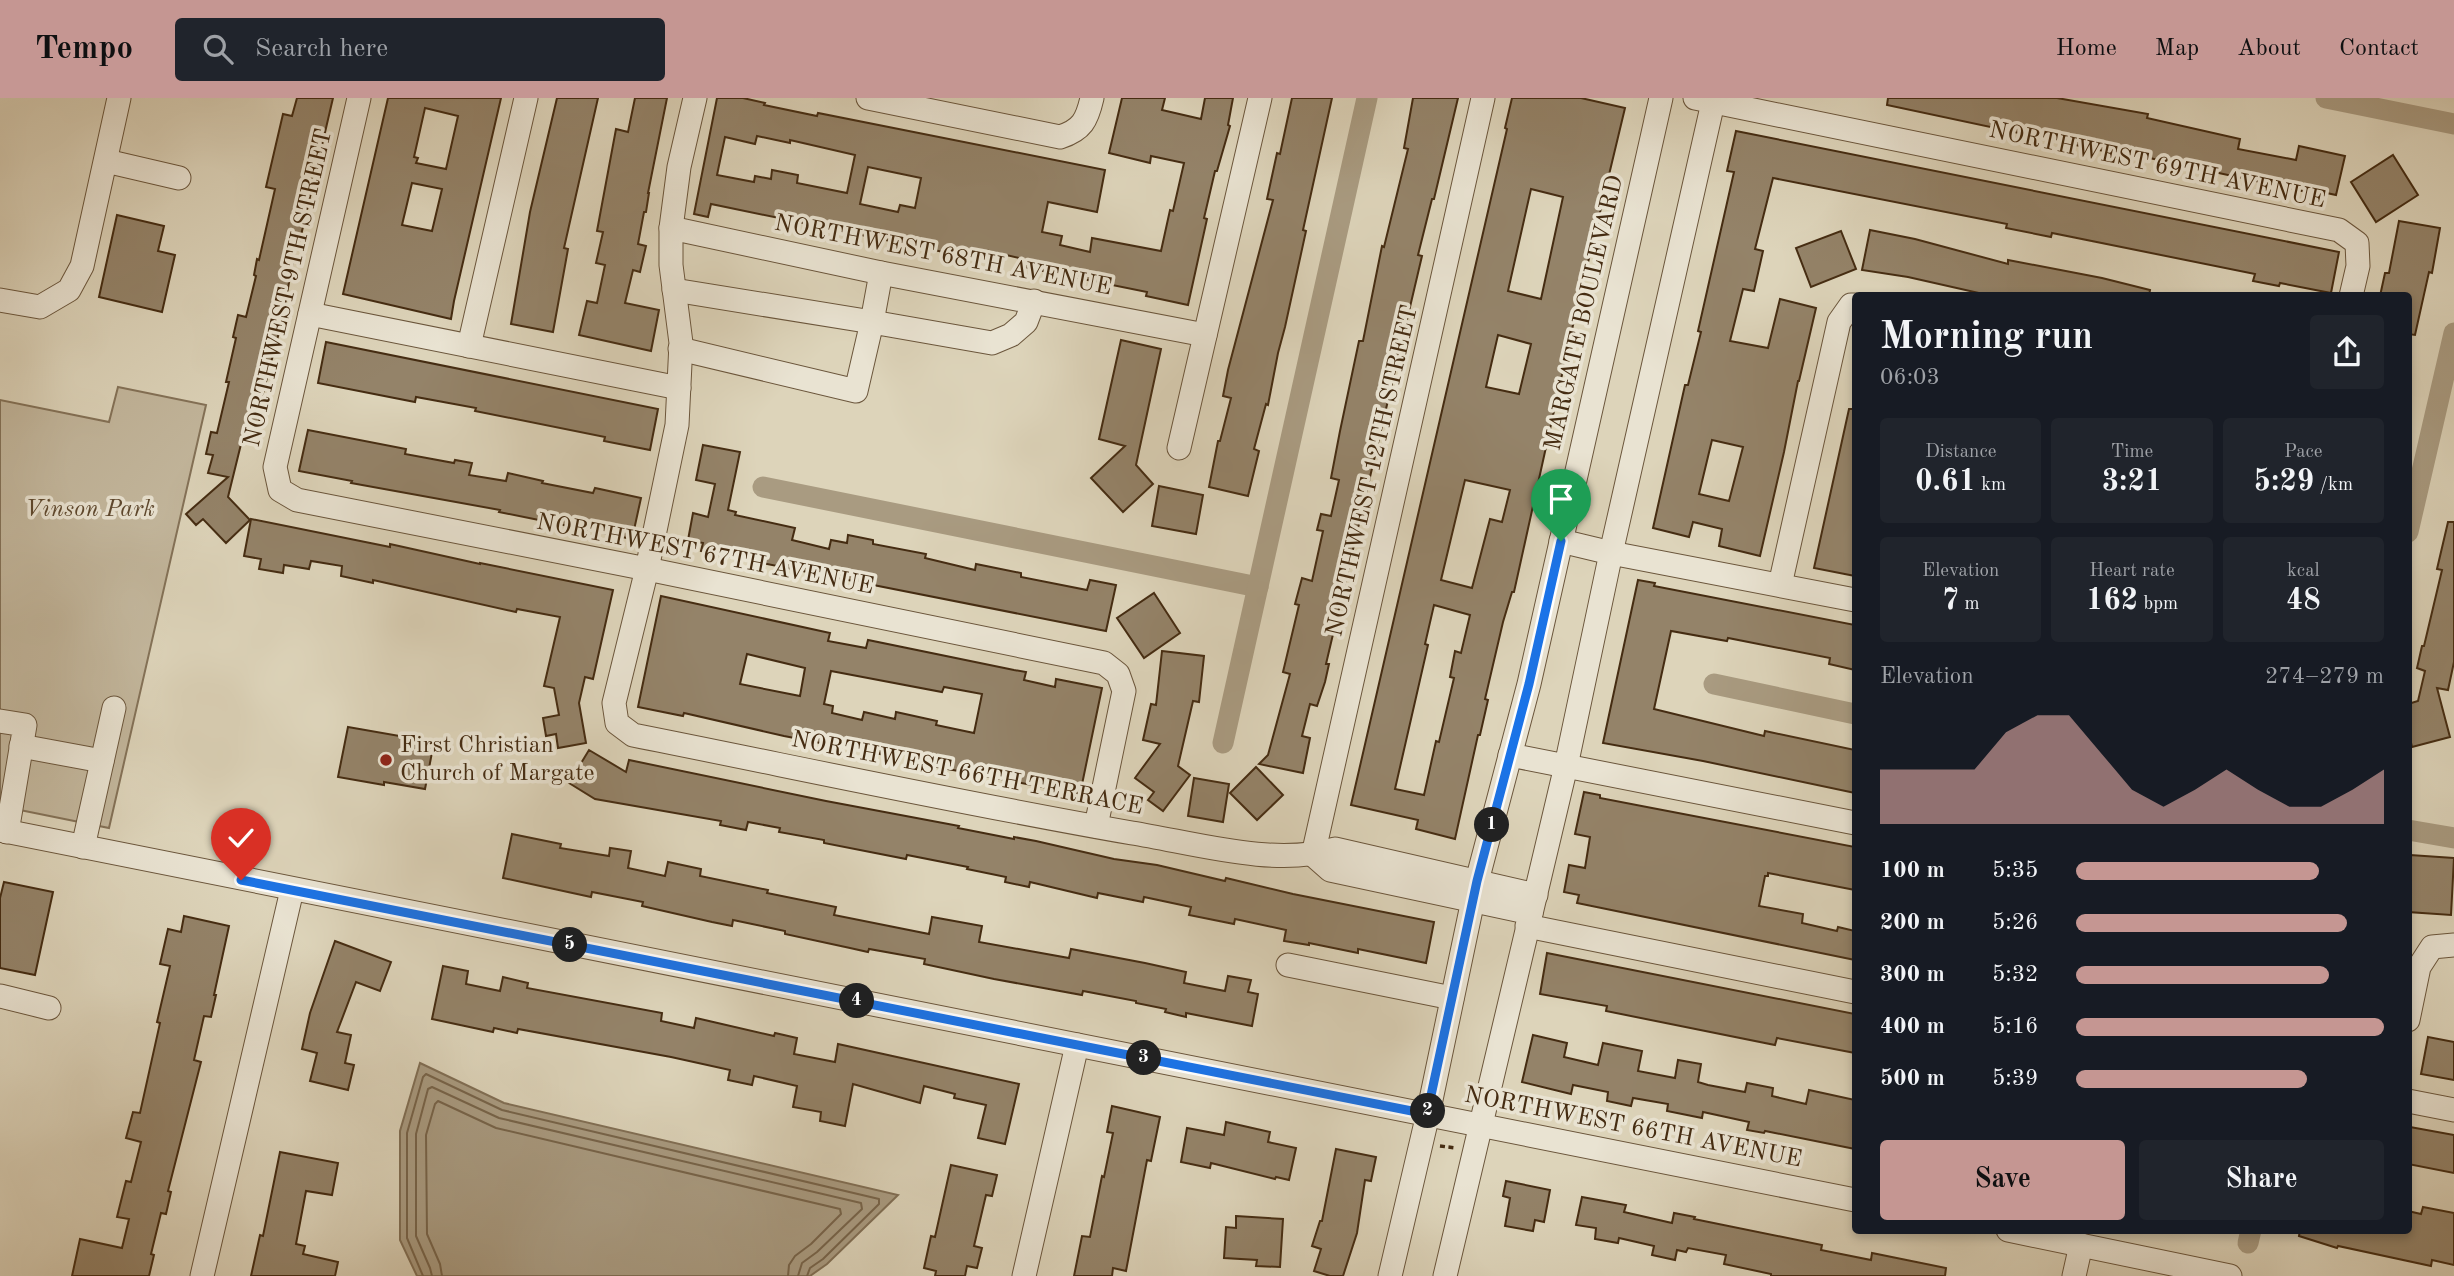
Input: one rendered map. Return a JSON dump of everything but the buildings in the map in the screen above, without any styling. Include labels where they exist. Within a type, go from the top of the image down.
[{"type":"street","points":[[0,300],[40,307],[69,290],[82,266],[119,98]]},
{"type":"street","name":"NORTHWEST 9TH STREET","points":[[280,490],[275,467],[359,98]]},
{"type":"street","points":[[469,346],[526,98]]},
{"type":"street","points":[[647,569],[677,425],[680,349],[671,265],[671,228],[679,167],[695,98]]},
{"type":"street","points":[[868,98],[1060,137],[1075,132],[1088,115],[1092,98]]},
{"type":"street","points":[[1180,448],[1260,98]]},
{"type":"street","name":"NORTHWEST 12TH STREET","points":[[1313,855],[1483,98]]},
{"type":"street","name":"MARGATE BOULEVARD","points":[[1390,1276],[1475,891],[1529,684],[1661,98]]},
{"type":"street","points":[[1445,1276],[1566,766],[1708,99]]},
{"type":"street","name":"NORTHWEST 69TH AVENUE","points":[[1708,99],[2339,230],[2357,243],[2358,266],[2352,292]]},
{"type":"street","points":[[106,161],[179,178]]},
{"type":"street","name":"NORTHWEST 68TH AVENUE","points":[[671,228],[881,273],[1034,300],[1205,335]]},
{"type":"street","points":[[680,349],[856,391],[881,273]]},
{"type":"street","points":[[674,290],[992,344],[1011,335],[1026,322],[1034,300]]},
{"type":"street","points":[[1780,585],[1839,322],[1852,306]]},
{"type":"street","points":[[310,314],[679,388]]},
{"type":"street","name":"NORTHWEST 67TH AVENUE","points":[[280,490],[297,500],[1104,663],[1118,674],[1124,691],[1096,826]]},
{"type":"street","points":[[1561,541],[1852,599]]},
{"type":"street","name":"NORTHWEST 66TH TERRACE","points":[[647,569],[614,703],[617,723],[633,735],[1096,826],[1268,856],[1313,855]]},
{"type":"street","points":[[83,847],[114,708]]},
{"type":"street","points":[[0,721],[25,725],[4,831]]},
{"type":"street","points":[[21,746],[102,761]]},
{"type":"street","points":[[1510,755],[1852,822]]},
{"type":"street","name":"NORTHWEST 66TH AVENUE","points":[[4,831],[1852,1199]]},
{"type":"street","points":[[1313,855],[1330,870],[1475,891],[1531,911],[1852,991]]},
{"type":"street","points":[[202,1276],[292,890]]},
{"type":"street","points":[[2412,1001],[2419,967],[2443,946]]},
{"type":"street","points":[[1288,965],[1452,998]]},
{"type":"street","points":[[0,996],[49,1008]]},
{"type":"street","points":[[1024,1276],[1077,1045]]},
{"type":"street","points":[[2412,1102],[2454,1110]]},
{"type":"street","points":[[2027,1234],[2230,1276]]},
{"type":"street","points":[[2074,1276],[2081,1245]]},
{"type":"path","points":[[1434,1145],[1462,1150]]},
{"type":"green space","name":"Vinson Park","points":[[118,387],[206,405],[109,828],[0,806],[0,400],[109,422]]},
{"type":"water","points":[[420,1063],[504,1103],[898,1195],[827,1264],[810,1276],[417,1276],[400,1240],[400,1131]]},
{"type":"waterway","points":[[1223,743],[1367,98]]},
{"type":"waterway","points":[[2326,98],[2454,124]]},
{"type":"waterway","points":[[2412,515],[2454,333]]},
{"type":"waterway","points":[[763,487],[1258,587]]},
{"type":"waterway","points":[[1714,684],[1852,713]]},
{"type":"waterway","points":[[2412,831],[2454,838]]},
{"type":"waterway","points":[[2248,1243],[2250,1234]]},
{"type":"place","name":"First Christian Church of Margate","points":[[386,760]]},
{"type":"route","points":[[241,880],[1427,1114],[1477,881],[1529,684],[1561,541]]}]
